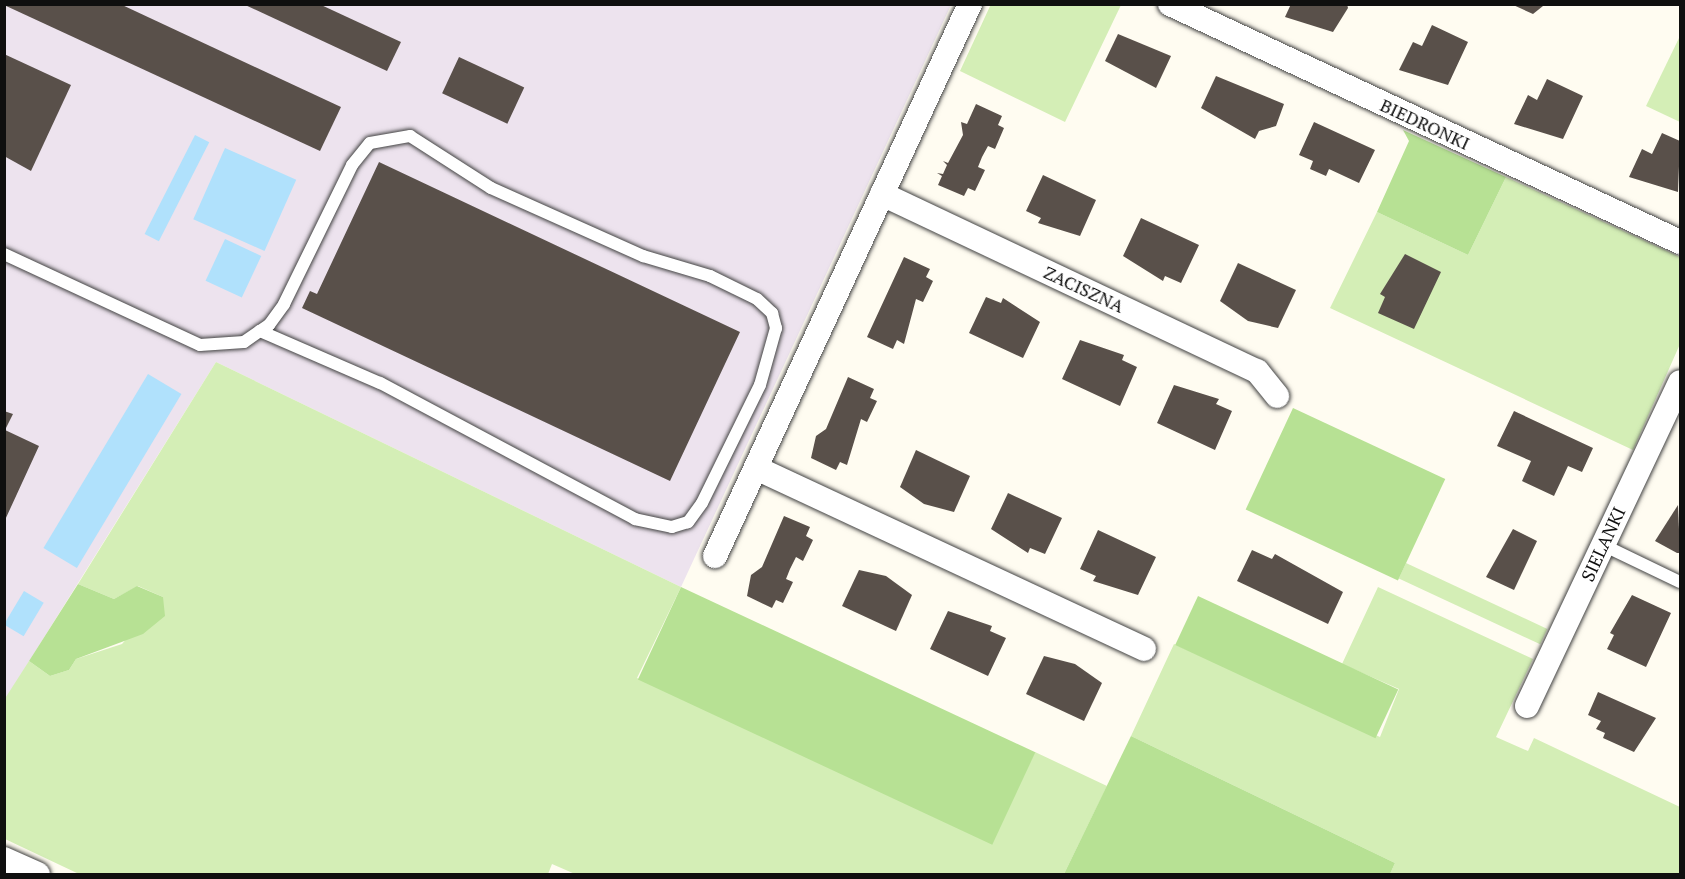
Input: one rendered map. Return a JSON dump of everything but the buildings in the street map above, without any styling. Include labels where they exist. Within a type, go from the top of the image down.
[{"type":"street","points":[[715,556],[970,4]]},
{"type":"street","name":"BIEDRONKI","points":[[1170,4],[1680,242]]},
{"type":"street","name":"ZACISZNA","points":[[882,194],[1257,371],[1276,396]]},
{"type":"street","name":"SIELANKI","points":[[1527,706],[1680,382]]},
{"type":"street","points":[[756,468],[1144,649]]},
{"type":"street","points":[[4,859],[38,874]]},
{"type":"lane","points":[[4,254],[200,345],[244,342],[260,331],[284,304],[352,165],[370,143],[388,135],[410,136],[491,188],[643,256],[710,276],[757,299],[772,313],[776,328],[760,385],[702,503],[688,522],[672,527],[635,519],[390,388],[260,331]]},
{"type":"lane","points":[[1603,545],[1680,582]]},
{"type":"shaded area","points":[[5,5],[951,5],[681,587],[216,362],[5,700]]},
{"type":"green space","points":[[991,4],[1121,5],[1065,122],[960,71]]},
{"type":"green space","points":[[1680,36],[1680,122],[1646,106]]},
{"type":"green space","points":[[1403,130],[1506,177],[1468,255],[1377,212],[1409,141]]},
{"type":"green space","points":[[1506,177],[1680,257],[1680,344],[1633,450],[1330,308],[1377,212],[1468,255]]},
{"type":"green space","points":[[216,362],[681,587],[637,678],[992,841],[1035,752],[1107,786],[1064,874],[575,874],[552,864],[548,874],[79,874],[5,839],[4,700],[29,661],[50,676],[69,670],[76,659],[122,644],[163,597],[138,586],[114,599],[78,584]]},
{"type":"green space","points":[[1293,408],[1445,479],[1398,581],[1246,510]]},
{"type":"green space","points":[[1406,563],[1547,629],[1540,644],[1399,578]]},
{"type":"green space","points":[[78,584],[114,599],[137,586],[163,597],[165,616],[143,634],[76,659],[69,670],[50,676],[29,661]]},
{"type":"green space","points":[[681,587],[1035,752],[992,845],[638,679]]},
{"type":"green space","points":[[1378,587],[1533,659],[1496,737],[1528,751],[1534,738],[1680,807],[1680,874],[1390,874],[1395,863],[1131,736],[1174,644],[1380,737],[1399,689],[1342,664]]},
{"type":"green space","points":[[1198,596],[1398,689],[1375,738],[1175,645]]},
{"type":"green space","points":[[1131,736],[1395,863],[1390,874],[1064,874]]},
{"type":"water","points":[[195,135],[209,142],[159,241],[145,234]]},
{"type":"water","points":[[225,148],[296,180],[265,251],[193,219]]},
{"type":"water","points":[[225,239],[261,256],[242,298],[206,281]]},
{"type":"water","points":[[148,374],[181,394],[77,568],[43,548]]},
{"type":"water","points":[[24,591],[44,603],[24,636],[4,624]]}]
